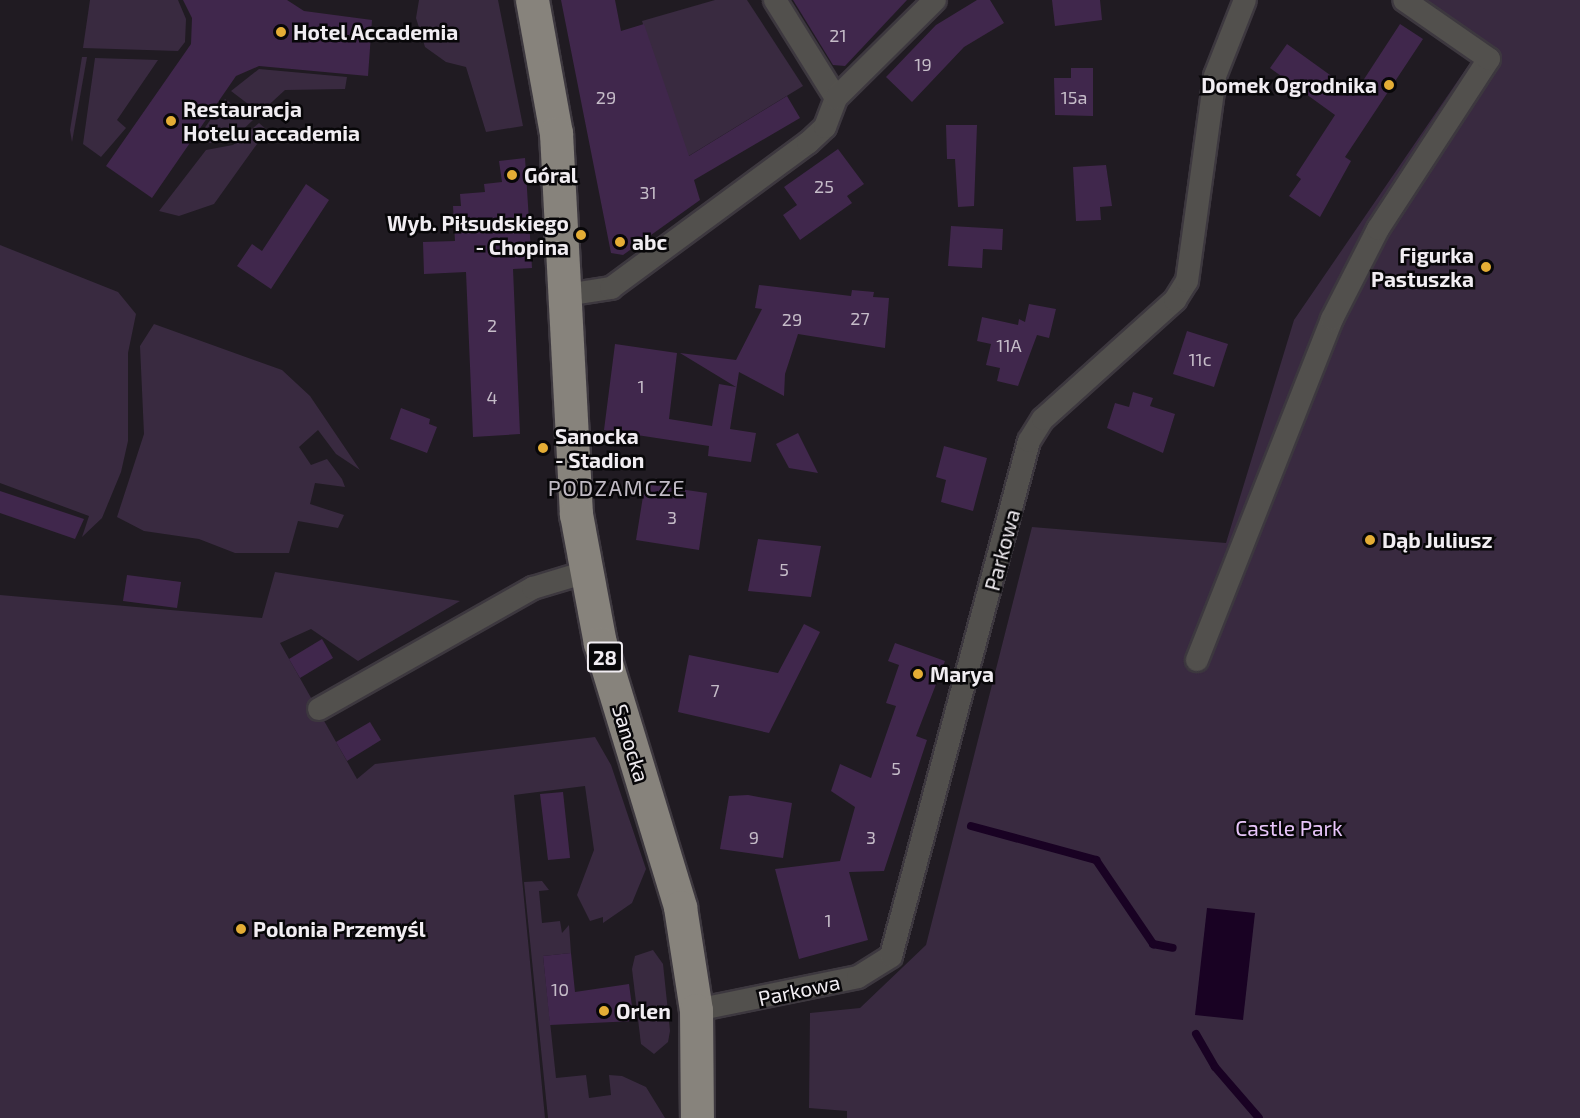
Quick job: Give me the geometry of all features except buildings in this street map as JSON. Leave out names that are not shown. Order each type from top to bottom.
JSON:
[{"type":"main road","name":"28","points":[[532,0],[556,134],[566,295]]},
{"type":"main road","name":"Sanocka","points":[[566,295],[576,514],[585,572],[600,643],[666,853],[696,1010],[697,1118]]},
{"type":"street","points":[[775,0],[836,98]]},
{"type":"street","points":[[566,295],[611,288],[808,143],[825,127],[836,98],[935,0]]},
{"type":"street","name":"Parkowa","points":[[696,1010],[858,977],[891,956],[1029,441],[1043,419],[1175,300],[1187,281],[1215,76],[1245,0]]},
{"type":"street","points":[[1197,660],[1332,319],[1378,228],[1490,60],[1404,0]]},
{"type":"street","points":[[320,709],[532,588],[585,572]]},
{"type":"green space","points":[[90,0],[178,0],[186,19],[185,42],[178,51],[83,48]]},
{"type":"green space","points":[[419,0],[498,0],[523,126],[486,132],[466,67],[446,62],[425,47],[416,18]]},
{"type":"green space","points":[[715,0],[747,0],[803,86],[687,157],[642,21]]},
{"type":"green space","name":"Castle Park","points":[[1402,0],[1580,0],[1580,1118],[847,1118],[847,1111],[809,1108],[810,1013],[860,1008],[926,945],[1032,527],[1226,543],[1294,320],[1472,60]]},
{"type":"green space","points":[[82,57],[87,57],[72,142],[70,130]]},
{"type":"green space","points":[[95,58],[158,60],[117,120],[126,128],[101,157],[83,144]]},
{"type":"green space","points":[[259,69],[347,77],[345,89],[285,90],[260,113],[231,91]]},
{"type":"green space","points":[[225,99],[253,120],[234,138],[210,143],[199,136]]},
{"type":"green space","points":[[259,123],[267,130],[214,204],[179,216],[159,211],[206,150],[233,145]]},
{"type":"green space","points":[[0,245],[118,292],[136,314],[128,353],[128,441],[121,472],[102,518],[82,537],[89,516],[0,483]]},
{"type":"green space","points":[[154,324],[282,370],[310,396],[360,470],[336,454],[318,430],[299,447],[311,465],[327,459],[342,479],[345,487],[315,483],[310,504],[344,515],[338,528],[298,521],[289,553],[235,553],[199,539],[144,531],[117,517],[144,434],[140,346]]},
{"type":"green space","name":"Polonia Przemyśl","points":[[275,572],[460,601],[358,661],[311,629],[280,643],[357,779],[375,764],[595,737],[611,765],[646,869],[632,903],[603,923],[603,917],[590,921],[577,895],[594,850],[585,786],[514,795],[545,1118],[0,1118],[0,595],[262,618]]},
{"type":"green space","points":[[542,881],[549,890],[539,891],[542,923],[560,921],[562,933],[569,925],[571,953],[543,956],[556,1078],[586,1075],[589,1098],[611,1095],[609,1075],[622,1076],[646,1087],[665,1118],[548,1118],[524,882]]},
{"type":"green space","points":[[653,950],[663,964],[670,1031],[668,1042],[654,1054],[641,1044],[632,969],[635,956]]},
{"type":"shaded area","points":[[1207,908],[1255,913],[1243,1020],[1195,1015]]},
{"type":"waterway","points":[[971,826],[1096,860],[1153,944],[1173,948]]},
{"type":"waterway","points":[[1196,1034],[1215,1067],[1259,1118]]},
{"type":"place","name":"Hotel Accademia","points":[[281,32]]},
{"type":"place","name":"Domek Ogrodnika","points":[[1389,85]]},
{"type":"place","name":"Restauracja Hotelu accademia","points":[[171,121]]},
{"type":"place","name":"Góral","points":[[512,175]]},
{"type":"place","name":"Wyb. Piłsudskiego - Chopina","points":[[581,235]]},
{"type":"place","name":"abc","points":[[620,242]]},
{"type":"place","name":"Figurka Pastuszka","points":[[1486,267]]},
{"type":"place","name":"Sanocka - Stadion","points":[[543,448]]},
{"type":"place","name":"Dąb Juliusz","points":[[1370,540]]},
{"type":"place","name":"Marya","points":[[918,674]]},
{"type":"place","name":"Polonia Przemyśl","points":[[241,929]]},
{"type":"place","name":"Orlen","points":[[604,1011]]},
{"type":"district","name":"PODZAMCZE","points":[[617,488]]}]
